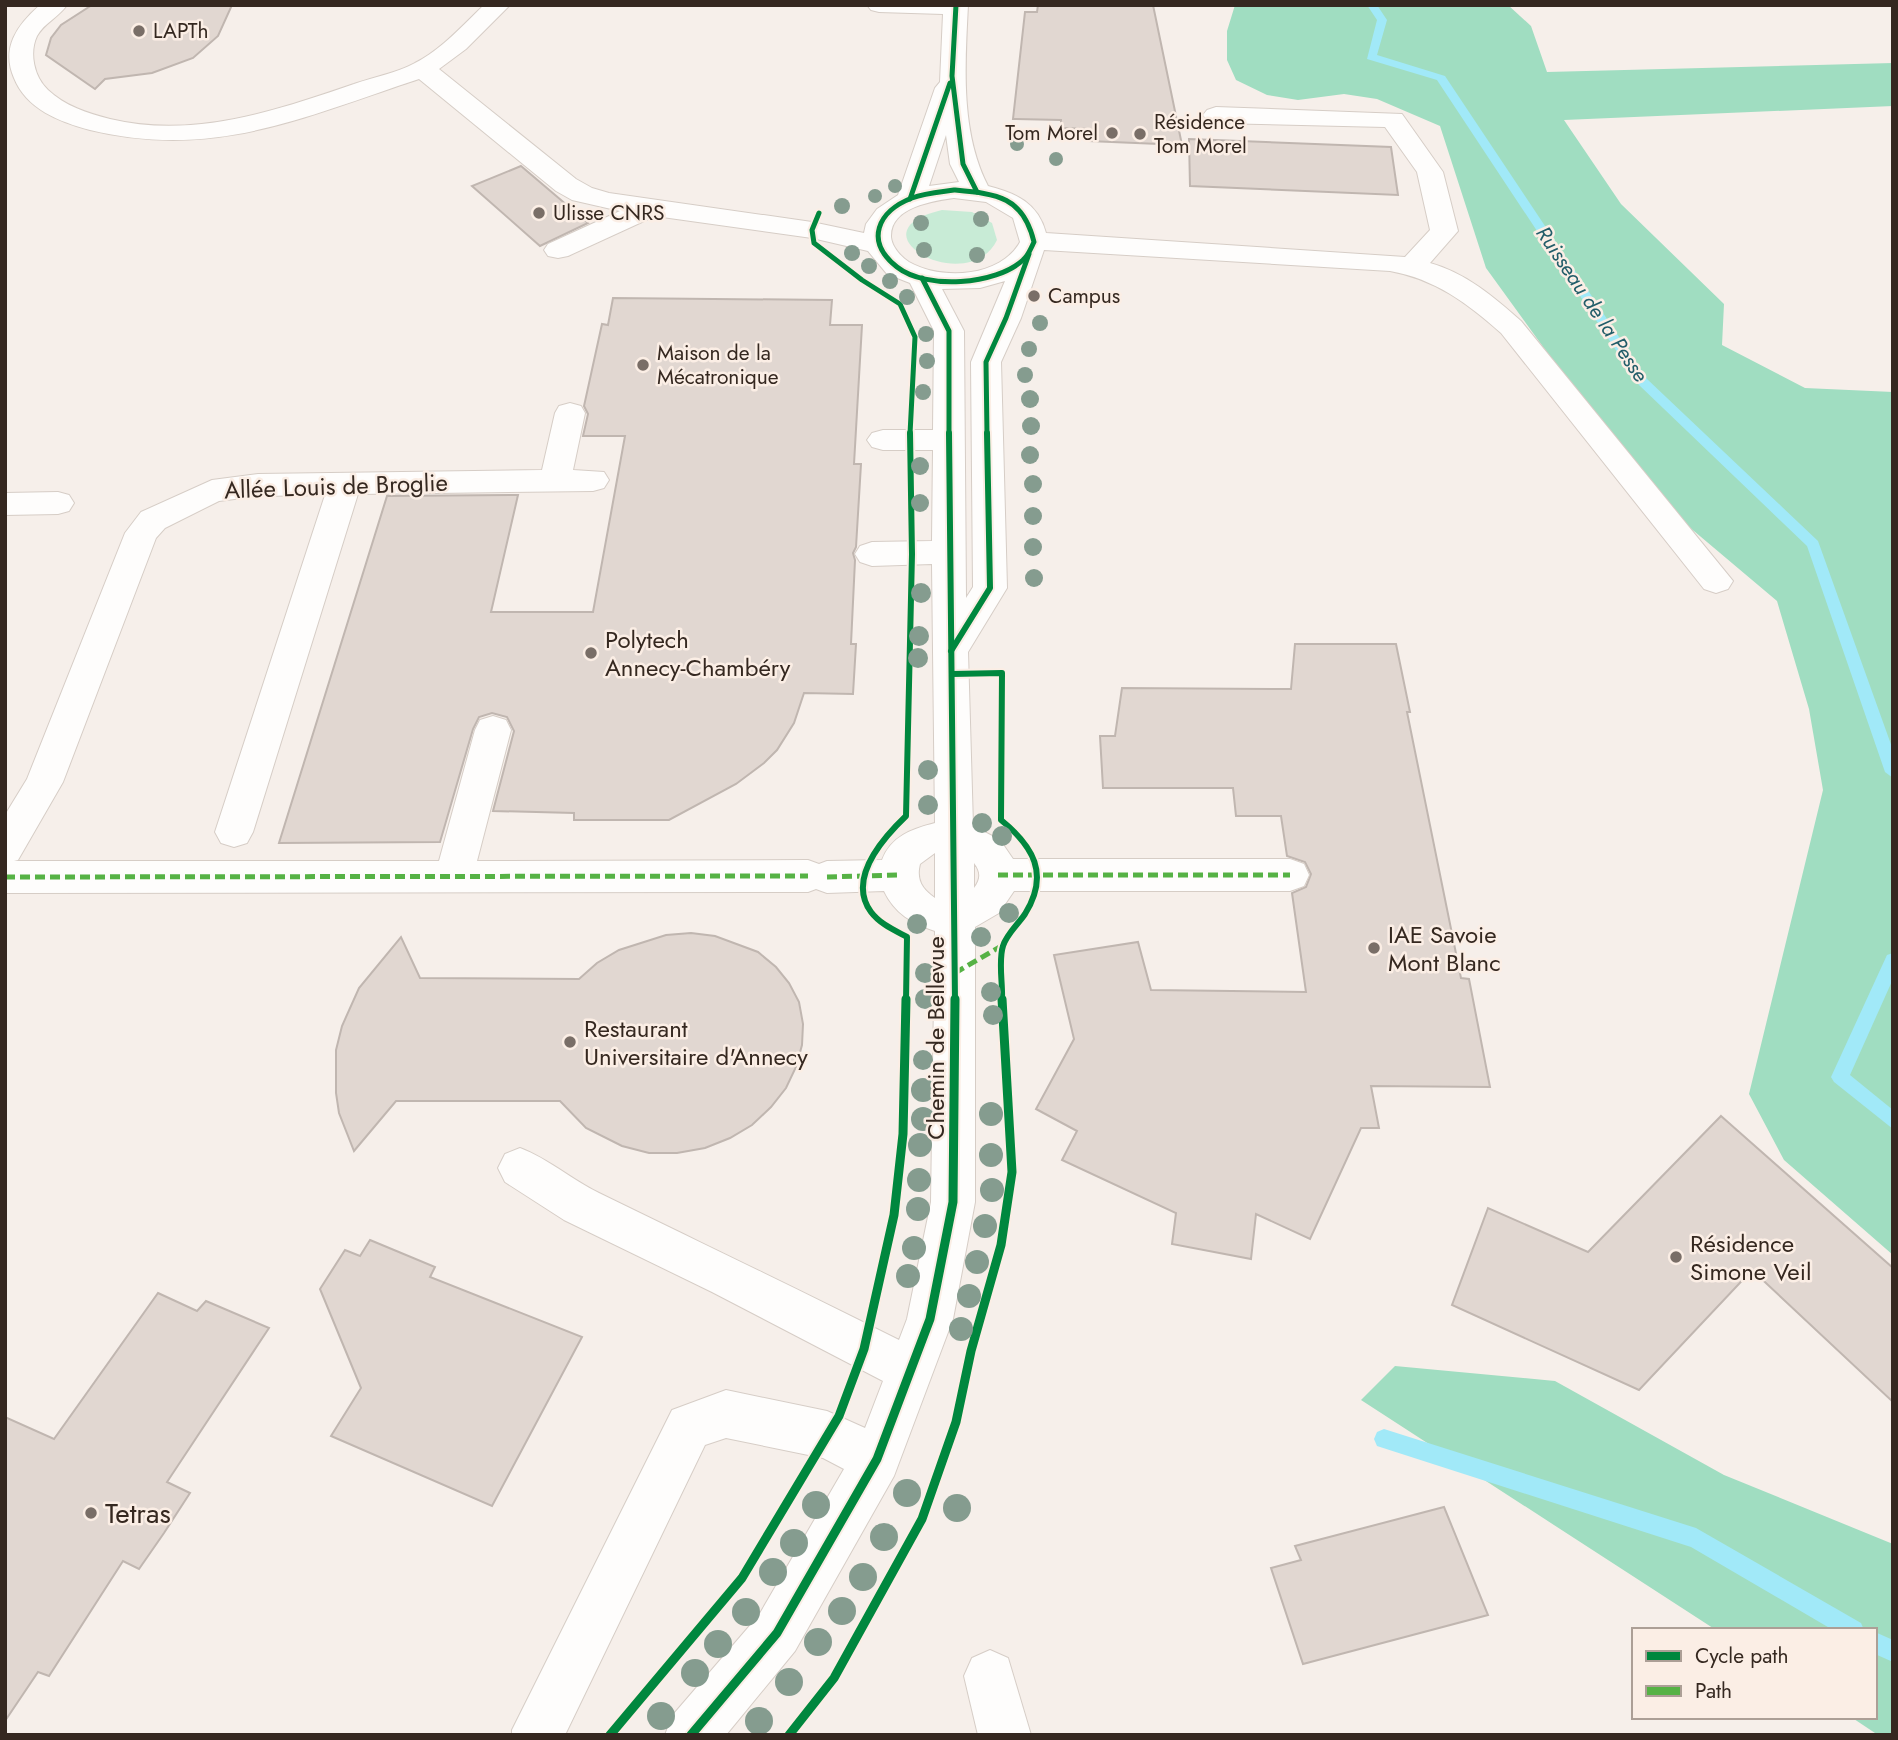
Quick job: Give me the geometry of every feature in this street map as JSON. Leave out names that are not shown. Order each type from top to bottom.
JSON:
[{"type":"street","points":[[55,5],[28,30],[20,46],[20,59],[28,83],[46,101],[69,116],[103,127],[156,134],[197,134],[242,129],[423,69],[457,44],[498,5]]},
{"type":"street","points":[[879,5],[956,6],[952,76],[963,164],[977,191]]},
{"type":"street","points":[[423,69],[566,185],[582,194],[661,210],[812,230],[878,245]]},
{"type":"street","points":[[952,76],[924,164],[898,206],[878,228],[878,245],[893,264],[922,278],[942,282],[982,280],[1010,270],[1032,247],[1413,266],[1444,276],[1478,297],[1511,327],[1716,581]]},
{"type":"street","points":[[1216,115],[1393,119],[1430,172],[1444,230],[1413,266]]},
{"type":"street","points":[[558,250],[661,210],[898,206],[931,192],[977,191],[1014,205],[1026,215],[1034,228],[1032,247],[986,362],[990,588],[951,651]]},
{"type":"street","name":"Chemin de Bellevue","points":[[691,1735],[776,1633],[877,1459],[930,1319],[953,1202],[954,916],[948,552],[949,331],[922,278]]},
{"type":"street","points":[[949,331],[982,280]]},
{"type":"street","points":[[555,481],[570,413]]},
{"type":"street","points":[[883,440],[948,440]]},
{"type":"street","name":"Allée Louis de Broglie","points":[[5,849],[28,788],[141,533],[153,520],[212,491],[258,485],[593,480]]},
{"type":"street","points":[[234,832],[345,482]]},
{"type":"street","points":[[7,507],[58,503]]},
{"type":"street","points":[[872,554],[948,552]]},
{"type":"street","points":[[454,876],[493,730]]},
{"type":"street","points":[[953,834],[970,838],[985,847],[995,860],[998,875],[995,889],[985,902],[972,911],[954,916],[920,910],[908,901],[900,889],[897,875],[901,858],[914,845],[932,836],[953,834]]},
{"type":"street","points":[[5,877],[897,875]]},
{"type":"street","points":[[998,875],[1290,875]]},
{"type":"street","points":[[520,1168],[580,1206],[728,1277],[911,1371]]},
{"type":"street","points":[[539,1735],[538,1730],[689,1427],[726,1414],[827,1435],[877,1459]]},
{"type":"street","points":[[990,1676],[1005,1735]]},
{"type":"green space","points":[[1235,5],[1508,5],[1531,26],[1547,72],[1893,63],[1893,106],[1564,120],[1621,204],[1724,304],[1722,345],[1805,388],[1893,392],[1893,1255],[1784,1160],[1749,1094],[1823,790],[1809,709],[1777,601],[1688,526],[1580,398],[1486,268],[1440,126],[1377,99],[1344,94],[1298,100],[1267,95],[1236,80],[1227,60],[1227,31]]},
{"type":"green space","points":[[942,210],[972,212],[992,223],[997,240],[982,257],[963,263],[942,262],[923,255],[910,245],[906,232],[916,220]]},
{"type":"green space","points":[[1395,1366],[1555,1381],[1724,1475],[1893,1544],[1893,1735],[1878,1735],[1854,1719],[1877,1719],[1877,1628],[1713,1628],[1361,1400]]},
{"type":"building","points":[[92,5],[232,5],[218,36],[193,58],[152,73],[105,79],[95,89],[46,55],[51,38],[61,25]]},
{"type":"building","points":[[1038,5],[1153,5],[1182,145],[1089,141],[1089,129],[1061,128],[1061,120],[1013,119],[1025,12],[1037,12]]},
{"type":"building","points":[[1189,139],[1391,147],[1398,195],[1190,186]]},
{"type":"building","name":"Ulisse CNRS","points":[[521,166],[588,223],[540,246],[472,186]]},
{"type":"building","name":"Polytech Annecy-Chambéry","points":[[613,298],[832,300],[830,325],[862,325],[854,464],[861,464],[856,547],[853,553],[855,560],[851,644],[856,644],[853,694],[804,693],[794,723],[777,750],[764,763],[736,784],[669,820],[574,820],[574,813],[493,811],[514,731],[507,717],[492,713],[479,717],[473,729],[440,842],[279,843],[387,496],[518,495],[491,612],[593,612],[625,436],[583,436],[588,414],[584,406],[602,324],[608,325]]},
{"type":"building","name":"IAE Savoie Mont Blanc","points":[[1295,644],[1396,644],[1410,712],[1407,712],[1461,978],[1469,979],[1490,1087],[1371,1086],[1379,1128],[1361,1128],[1310,1239],[1256,1214],[1251,1259],[1172,1244],[1176,1213],[1062,1160],[1077,1131],[1036,1109],[1074,1039],[1054,955],[1138,942],[1151,990],[1306,992],[1292,893],[1306,887],[1311,874],[1305,862],[1287,856],[1281,816],[1236,816],[1233,788],[1103,788],[1100,736],[1115,736],[1122,688],[1291,689]]},
{"type":"building","name":"Restaurant Universitaire d'Annecy","points":[[691,933],[715,936],[758,952],[776,967],[799,1002],[803,1024],[802,1045],[796,1067],[786,1088],[752,1125],[705,1148],[677,1153],[649,1153],[622,1146],[586,1128],[560,1101],[396,1101],[354,1151],[339,1113],[336,1050],[342,1026],[359,988],[401,937],[420,978],[579,979],[597,963],[619,950],[666,935]]},
{"type":"building","name":"Résidence Simone Veil","points":[[1721,1116],[1893,1268],[1893,1402],[1752,1270],[1639,1390],[1452,1305],[1488,1208],[1588,1252]]},
{"type":"building","points":[[370,1240],[435,1267],[430,1277],[582,1337],[492,1506],[331,1436],[361,1388],[320,1289],[345,1250],[360,1256]]},
{"type":"building","name":"Tetras","points":[[158,1293],[197,1311],[206,1301],[269,1328],[167,1482],[190,1493],[164,1533],[139,1569],[123,1561],[49,1676],[38,1672],[5,1721],[5,1417],[54,1439]]},
{"type":"building","points":[[1444,1507],[1488,1615],[1303,1664],[1271,1568],[1301,1560],[1295,1546]]},
{"type":"waterway","name":"Ruisseau de la Pesse","points":[[1372,5],[1382,20],[1371,57],[1441,78],[1643,382],[1813,544],[1893,772]]},
{"type":"waterway","name":"Ruisseau de la Pesse","points":[[1893,960],[1840,1077],[1893,1121]]},
{"type":"waterway","points":[[1384,1439],[1696,1538],[1851,1628]]},
{"type":"waterway","points":[[1877,1643],[1893,1652]]},
{"type":"marked path","points":[[827,877],[897,875]]},
{"type":"marked path","points":[[998,875],[1290,875]]},
{"type":"marked path","points":[[5,877],[808,876]]},
{"type":"marked path","points":[[955,973],[1003,945]]},
{"type":"cycle path","points":[[956,5],[952,76],[963,164],[977,192]]},
{"type":"cycle path","points":[[910,199],[950,83]]},
{"type":"cycle path","points":[[954,190],[996,196],[1023,212],[1029,221],[1034,242],[1025,259],[1006,272],[980,279],[951,282],[922,278],[897,268],[881,250],[878,240],[879,227],[886,215],[912,198],[954,190]]},
{"type":"cycle path","points":[[610,1735],[742,1578],[839,1416],[864,1349],[894,1215],[903,1134],[907,937],[885,925],[871,912],[864,894],[864,881],[872,857],[888,834],[906,816],[912,554],[910,440],[915,337],[900,304],[862,280],[814,243],[812,230],[819,213]]},
{"type":"cycle path","points":[[951,651],[990,588],[986,362],[1006,318],[1029,254]]},
{"type":"cycle path","points":[[691,1735],[777,1633],[877,1459],[930,1319],[953,1202],[955,973],[954,769],[948,552],[949,331],[922,278]]},
{"type":"cycle path","points":[[789,1735],[834,1678],[922,1519],[956,1422],[971,1351],[1001,1245],[1012,1172],[1002,1025],[1003,945],[1027,911],[1038,883],[1033,853],[1022,837],[1001,820],[1002,673],[952,674]]},
{"type":"place","name":"LAPTh","points":[[139,31]]},
{"type":"place","name":"Tom Morel","points":[[1112,133]]},
{"type":"place","name":"Résidence Tom Morel","points":[[1140,134]]},
{"type":"place","name":"Ulisse CNRS","points":[[539,213]]},
{"type":"place","name":"Campus","points":[[1034,296]]},
{"type":"place","name":"Maison de la Mécatronique","points":[[643,365]]},
{"type":"place","name":"Polytech Annecy-Chambéry","points":[[591,653]]},
{"type":"place","name":"IAE Savoie Mont Blanc","points":[[1374,948]]},
{"type":"place","name":"Restaurant Universitaire d'Annecy","points":[[570,1042]]},
{"type":"place","name":"Résidence Simone Veil","points":[[1676,1257]]},
{"type":"place","name":"Tetras","points":[[91,1513]]}]
